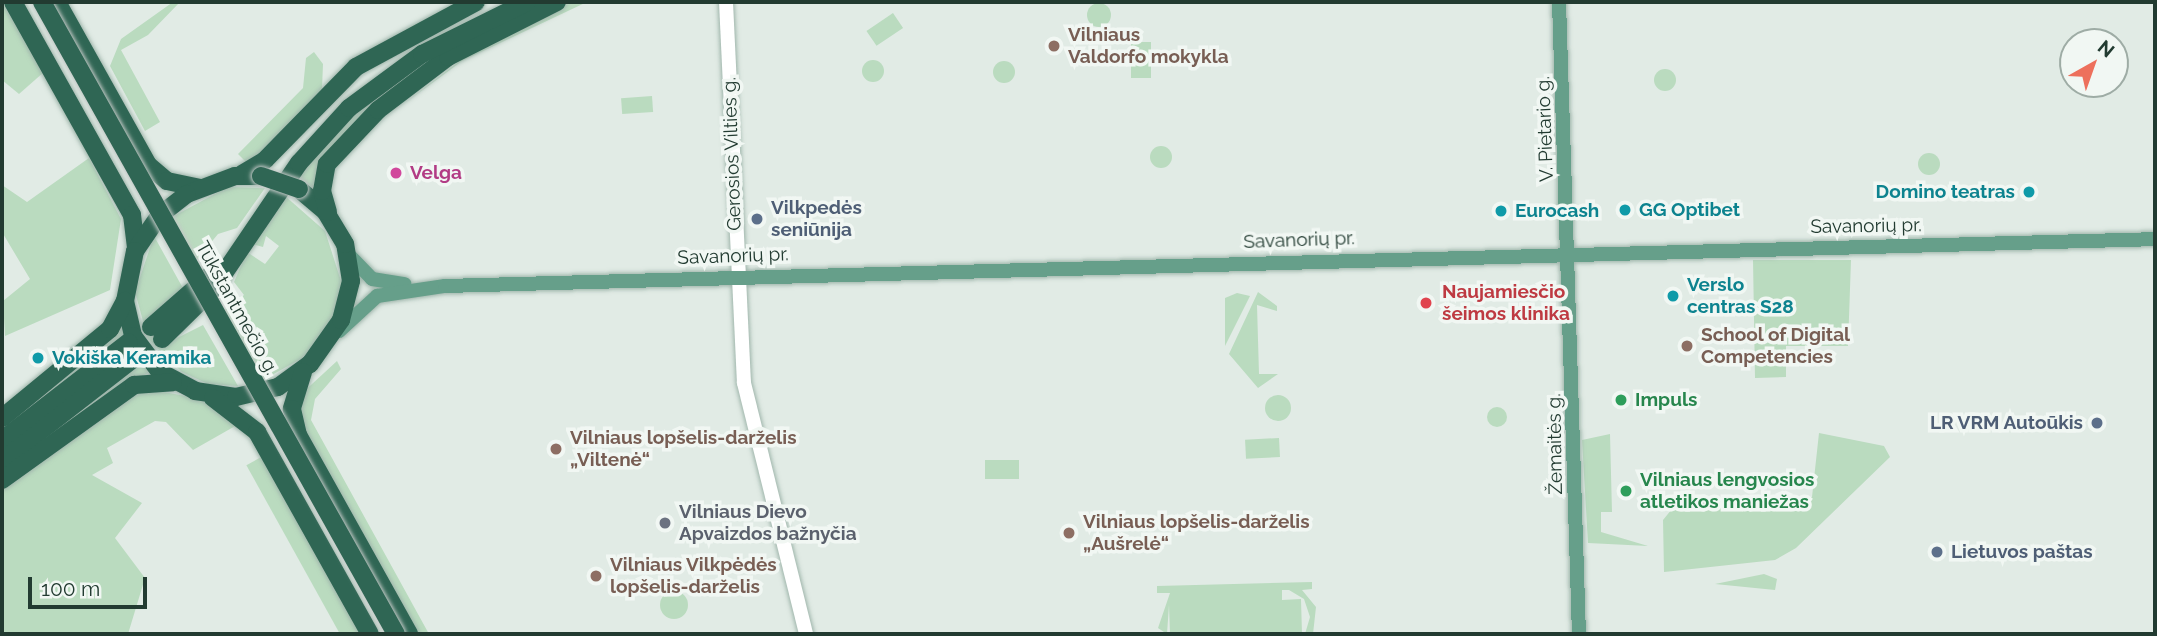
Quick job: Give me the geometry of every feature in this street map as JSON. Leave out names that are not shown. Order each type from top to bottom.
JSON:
[{"type":"highway","points":[[2,418],[110,329],[125,301],[135,251],[132,215],[13,2]]},
{"type":"highway","name":"Tūkstantmečio g.","points":[[30,2],[383,634]]},
{"type":"highway","name":"Tūkstantmečio g.","points":[[42,2],[396,634]]},
{"type":"highway","points":[[57,2],[148,165],[167,181],[200,188]]},
{"type":"highway","points":[[135,251],[167,208],[200,188],[259,165],[364,61],[476,2]]},
{"type":"highway","points":[[157,333],[210,274],[296,161],[371,78],[503,2]]},
{"type":"highway","points":[[296,161],[335,121],[392,73],[527,7],[545,2]]},
{"type":"highway","points":[[206,394],[264,393],[303,372],[327,346],[348,305],[349,255],[331,218],[323,177],[344,143],[422,74],[527,7],[557,2]]},
{"type":"highway","points":[[236,176],[261,176],[299,189],[331,218]]},
{"type":"highway","points":[[125,301],[139,348],[174,383]]},
{"type":"highway","points":[[2,440],[134,349]]},
{"type":"highway","points":[[2,461],[114,362]]},
{"type":"highway","points":[[303,372],[292,409],[298,435],[410,634]]},
{"type":"highway","points":[[2,480],[134,386],[174,383],[206,394],[257,432],[370,634]]},
{"type":"main road","name":"Gerosios Vilties g.","points":[[726,2],[744,383],[806,634]]},
{"type":"main road","name":"V. Pietario g.","points":[[1559,2],[1570,254]]},
{"type":"main road","name":"Savanorių pr.","points":[[349,255],[380,282],[445,286],[2155,239]]},
{"type":"main road","name":"Žemaitės g.","points":[[1570,254],[1579,634]]},
{"type":"main road","name":"Savanorių pr.","points":[[327,346],[369,300],[445,286]]},
{"type":"green space","points":[[2,2],[44,72],[19,94],[2,80]]},
{"type":"green space","points":[[173,2],[180,2],[148,35],[121,50],[160,122],[145,131],[110,66],[121,39]]},
{"type":"green space","points":[[587,2],[462,61],[405,103],[482,44],[561,5]]},
{"type":"green space","points":[[1099,3],[1108,6],[1111,15],[1108,24],[1099,27],[1090,24],[1087,15],[1090,6]]},
{"type":"green space","points":[[893,13],[903,28],[877,46],[866,31]]},
{"type":"green space","points":[[475,35],[318,174],[313,190],[295,179],[340,124],[405,71]]},
{"type":"green space","points":[[1131,42],[1151,42],[1151,78],[1131,78]]},
{"type":"green space","points":[[314,52],[323,64],[322,89],[270,146],[246,162],[238,154],[303,88],[306,58]]},
{"type":"green space","points":[[873,60],[881,63],[884,71],[881,79],[873,82],[865,79],[862,71],[865,63]]},
{"type":"green space","points":[[1004,61],[1012,64],[1015,72],[1012,80],[1004,83],[996,80],[993,72],[996,64]]},
{"type":"green space","points":[[1665,69],[1673,72],[1676,80],[1673,88],[1665,91],[1657,88],[1654,80],[1657,72]]},
{"type":"green space","points":[[652,96],[653,112],[622,114],[621,98]]},
{"type":"green space","points":[[1161,146],[1169,149],[1172,157],[1169,165],[1161,168],[1153,165],[1150,157],[1153,149]]},
{"type":"green space","points":[[1929,153],[1937,156],[1940,164],[1937,172],[1929,175],[1921,172],[1918,164],[1921,156]]},
{"type":"green space","points":[[89,158],[121,219],[110,290],[5,336],[3,301],[30,279],[2,232],[2,185],[27,202]]},
{"type":"green space","points":[[228,187],[265,188],[237,228],[218,234],[195,262],[170,218]]},
{"type":"green space","points":[[284,195],[325,231],[342,284],[335,316],[308,355],[261,381],[222,312],[244,295],[234,282],[247,252],[265,264],[279,246],[266,236],[263,247],[252,244]]},
{"type":"green space","points":[[154,236],[184,290],[167,343],[203,325],[238,386],[208,384],[182,372],[148,339],[135,292]]},
{"type":"green space","points":[[1753,260],[1851,260],[1848,346],[1786,346],[1786,377],[1755,378]]},
{"type":"green space","points":[[1258,292],[1277,306],[1277,311],[1257,305],[1259,374],[1278,374],[1258,388],[1229,354]]},
{"type":"green space","points":[[1237,293],[1250,296],[1225,346],[1225,298]]},
{"type":"green space","points":[[122,324],[127,337],[2,433],[17,412]]},
{"type":"green space","points":[[142,360],[151,371],[55,430]]},
{"type":"green space","points":[[337,361],[341,369],[315,399],[311,420],[429,634],[415,634],[302,434],[299,396]]},
{"type":"green space","points":[[142,388],[202,399],[237,425],[193,450],[166,422],[155,421],[107,448],[113,463],[92,475],[142,503],[115,538],[145,578],[128,634],[2,634],[2,486]]},
{"type":"green space","points":[[1278,395],[1287,399],[1291,408],[1287,417],[1278,421],[1269,417],[1265,408],[1269,399]]},
{"type":"green space","points":[[1497,407],[1504,410],[1507,417],[1504,424],[1497,427],[1490,424],[1487,417],[1490,410]]},
{"type":"green space","points":[[1819,433],[1884,446],[1890,457],[1796,548],[1775,560],[1664,572],[1663,520],[1676,504],[1812,497]]},
{"type":"green space","points":[[1610,434],[1612,512],[1601,512],[1601,532],[1648,546],[1588,543],[1582,440]]},
{"type":"green space","points":[[1279,438],[1280,457],[1246,459],[1245,440]]},
{"type":"green space","points":[[263,456],[362,634],[340,634],[246,465]]},
{"type":"green space","points":[[985,460],[1019,460],[1019,479],[985,479]]},
{"type":"green space","points":[[1764,574],[1777,579],[1775,590],[1715,584]]},
{"type":"green space","points":[[1312,582],[1312,589],[1302,590],[1316,607],[1313,634],[1305,634],[1310,617],[1304,599],[1289,590],[1282,590],[1282,600],[1301,599],[1302,634],[1170,634],[1169,605],[1167,634],[1158,628],[1170,593],[1157,593],[1157,586]]},
{"type":"green space","points":[[674,591],[684,595],[688,605],[684,615],[674,619],[664,615],[660,605],[664,595]]},
{"type":"place","name":"Vilniaus Valdorfo mokykla","points":[[1054,46]]},
{"type":"place","name":"Velga","points":[[396,173]]},
{"type":"place","name":"Domino teatras","points":[[2029,192]]},
{"type":"place","name":"GG Optibet","points":[[1625,210]]},
{"type":"place","name":"Eurocash","points":[[1501,211]]},
{"type":"place","name":"Vilkpedės seniūnija","points":[[757,219]]},
{"type":"place","name":"Verslo centras S28","points":[[1673,296]]},
{"type":"place","name":"Naujamiesčio šeimos klinika","points":[[1426,303]]},
{"type":"place","name":"School of Digital Competencies","points":[[1687,346]]},
{"type":"place","name":"Vokiška Keramika","points":[[38,358]]},
{"type":"place","name":"Impuls","points":[[1621,400]]},
{"type":"place","name":"LR VRM Autoūkis","points":[[2097,423]]},
{"type":"place","name":"Vilniaus lopšelis-darželis „Viltenė“","points":[[556,449]]},
{"type":"place","name":"Vilniaus lengvosios atletikos maniežas","points":[[1626,491]]},
{"type":"place","name":"Vilniaus Dievo Apvaizdos bažnyčia","points":[[665,523]]},
{"type":"place","name":"Vilniaus lopšelis-darželis „Aušrelė“","points":[[1069,533]]},
{"type":"place","name":"Lietuvos paštas","points":[[1937,552]]},
{"type":"place","name":"Vilniaus Vilkpėdės lopšelis-darželis","points":[[596,576]]}]
